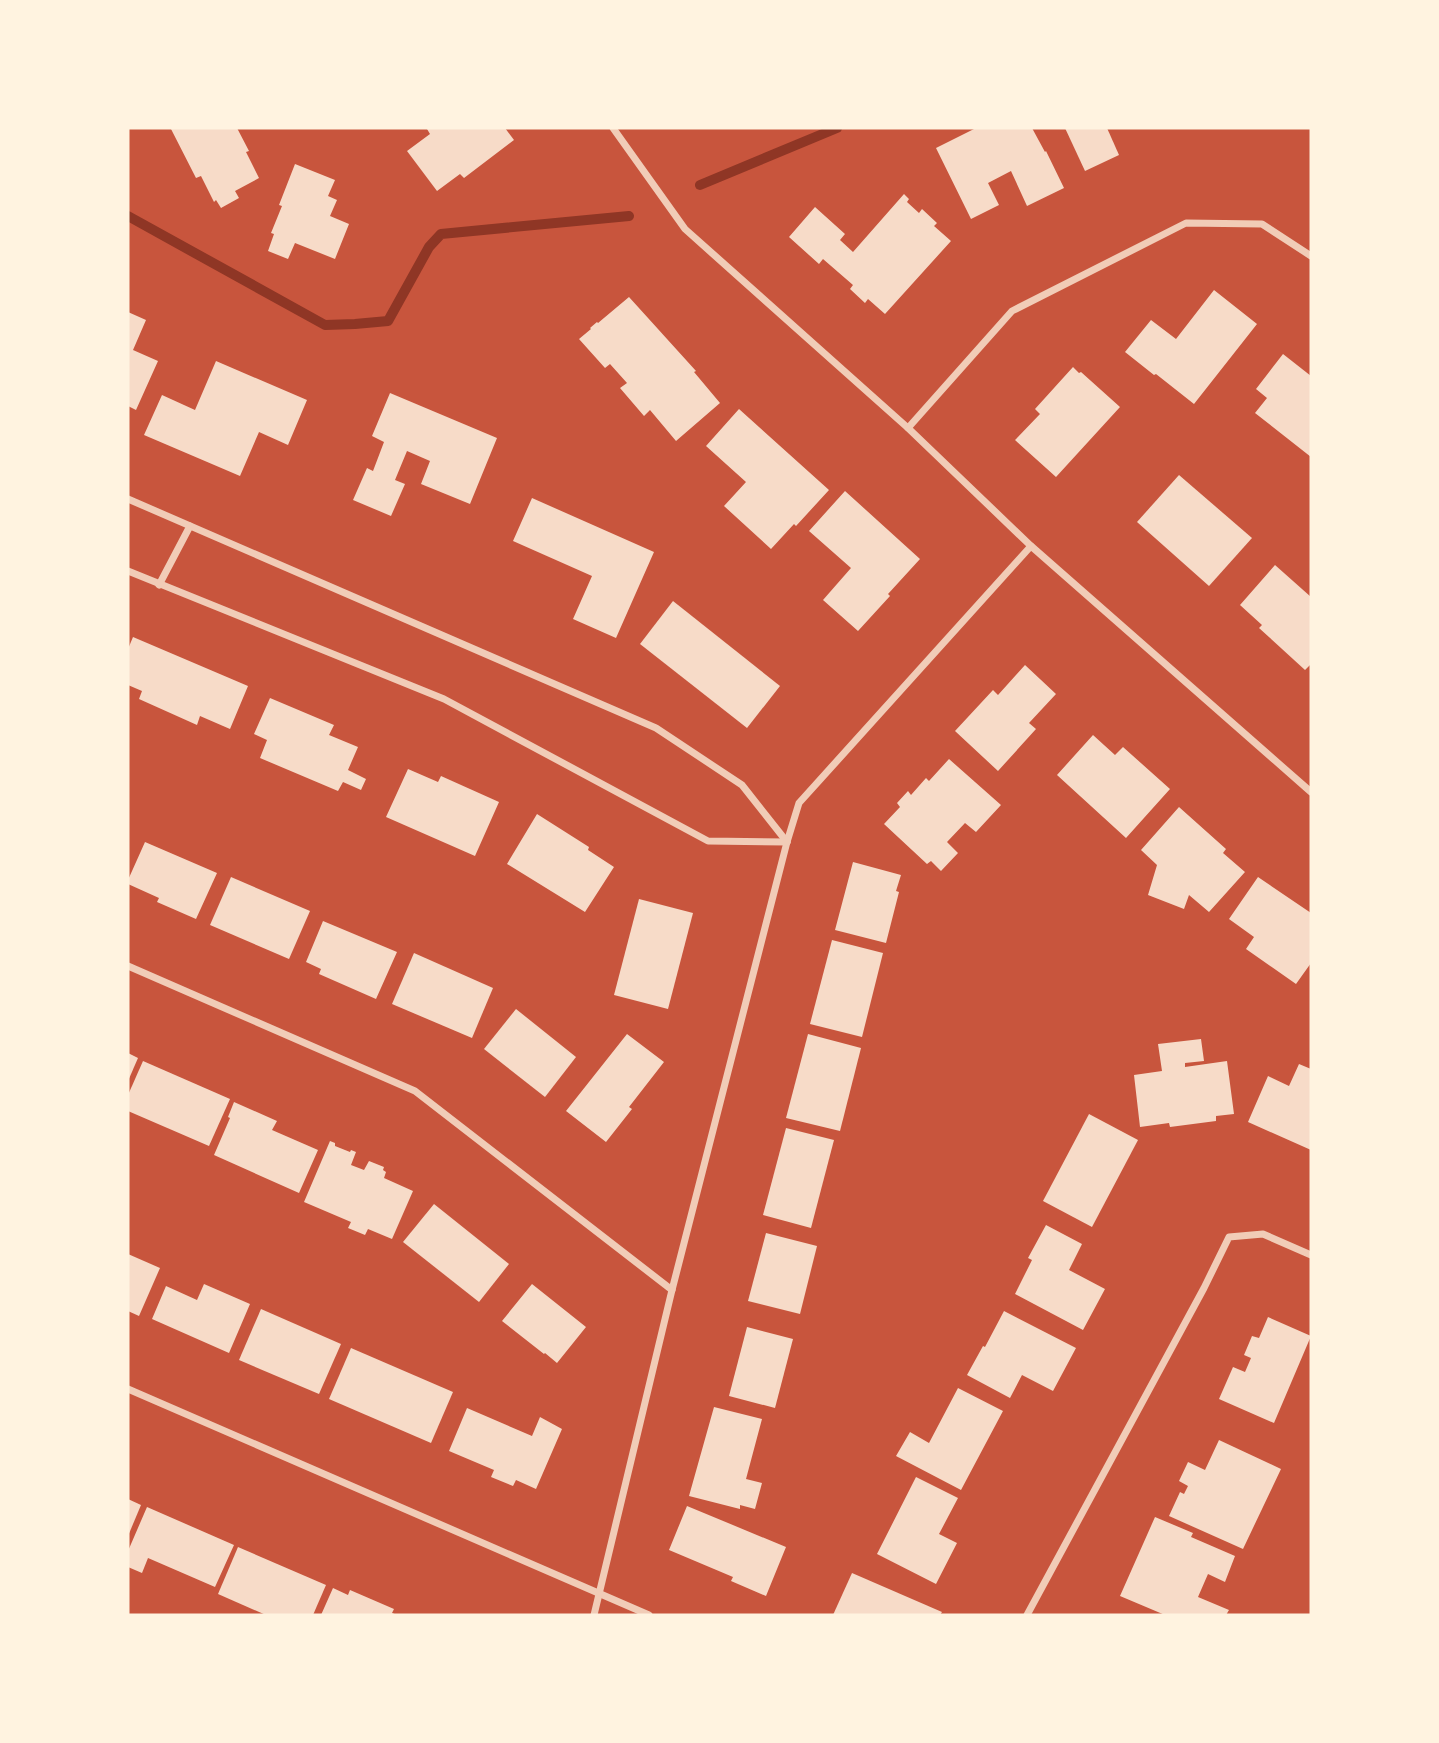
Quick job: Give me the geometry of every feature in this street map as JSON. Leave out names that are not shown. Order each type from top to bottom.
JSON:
[{"type":"street","points":[[613,128],[685,229],[908,428],[1031,546],[1311,792]]},
{"type":"street","points":[[908,428],[1012,311],[1186,223],[1262,224],[1311,256]]},
{"type":"street","points":[[128,499],[656,728],[742,785],[787,842]]},
{"type":"street","points":[[159,585],[190,526]]},
{"type":"street","points":[[594,1615],[672,1290],[799,803],[1031,546]]},
{"type":"street","points":[[128,572],[444,699],[708,841],[787,842]]},
{"type":"street","points":[[128,966],[415,1091],[672,1290]]},
{"type":"street","points":[[1027,1615],[1229,1237],[1263,1234],[1311,1255]]},
{"type":"street","points":[[128,1389],[649,1615]]},
{"type":"building","points":[[237,128],[259,178],[235,191],[239,198],[221,208],[216,200],[214,202],[201,176],[196,178],[171,129]]},
{"type":"building","points":[[428,128],[505,128],[514,140],[464,178],[460,174],[437,191],[407,151],[430,134]]},
{"type":"building","points":[[976,128],[1032,128],[1064,188],[1027,206],[1011,171],[988,183],[999,205],[971,219],[936,148]]},
{"type":"building","points":[[1065,128],[1107,128],[1119,155],[1085,171]]},
{"type":"building","points":[[295,164],[335,180],[328,196],[337,200],[330,216],[349,224],[335,259],[295,243],[288,259],[268,251],[274,234],[271,233],[282,206],[279,205]]},
{"type":"building","points":[[904,194],[909,199],[907,202],[919,213],[922,209],[937,223],[934,226],[951,241],[885,314],[868,299],[865,303],[850,289],[853,285],[823,259],[819,264],[789,237],[815,207],[845,234],[840,240],[853,252]]},
{"type":"building","points":[[1214,290],[1257,324],[1194,404],[1125,352],[1151,320],[1176,339]]},
{"type":"building","points":[[629,297],[696,371],[694,372],[720,403],[676,441],[650,410],[644,416],[620,388],[627,383],[610,364],[605,368],[579,339]]},
{"type":"building","points":[[128,312],[146,320],[133,350],[158,361],[136,410],[128,406]]},
{"type":"building","points":[[1283,354],[1311,376],[1311,457],[1255,413],[1267,398],[1256,389]]},
{"type":"building","points":[[216,361],[307,400],[288,445],[259,432],[240,476],[144,435],[162,395],[195,410]]},
{"type":"building","points":[[1073,367],[1120,407],[1056,477],[1015,440],[1040,414],[1035,409]]},
{"type":"building","points":[[390,393],[497,438],[470,504],[421,484],[430,461],[407,451],[395,480],[405,484],[391,516],[353,500],[367,468],[373,471],[384,442],[372,436]]},
{"type":"building","points":[[739,409],[829,490],[771,549],[724,506],[746,482],[706,446]]},
{"type":"building","points":[[1179,475],[1252,538],[1209,586],[1137,522]]},
{"type":"building","points":[[845,491],[920,559],[858,631],[823,600],[851,568],[809,531]]},
{"type":"building","points":[[532,498],[654,552],[616,638],[573,619],[592,576],[513,541]]},
{"type":"building","points":[[1275,565],[1311,597],[1311,664],[1305,670],[1259,628],[1262,625],[1240,605]]},
{"type":"building","points":[[673,601],[780,686],[747,728],[640,644]]},
{"type":"building","points":[[133,637],[248,686],[230,729],[200,716],[197,725],[139,699],[142,691],[128,685],[128,649]]},
{"type":"building","points":[[1025,665],[1056,694],[1029,723],[1036,729],[998,771],[955,731],[993,690],[998,695]]},
{"type":"building","points":[[270,698],[334,725],[329,735],[358,747],[348,770],[366,779],[361,790],[343,782],[338,791],[260,758],[267,740],[254,734]]},
{"type":"building","points":[[1093,735],[1115,755],[1123,747],[1170,789],[1126,838],[1057,775]]},
{"type":"building","points":[[949,759],[1001,805],[976,832],[965,823],[947,842],[958,853],[941,871],[931,861],[927,864],[884,824],[900,807],[897,803],[908,791],[911,795],[926,778],[929,781]]},
{"type":"building","points":[[408,769],[438,782],[441,776],[499,802],[475,856],[386,817]]},
{"type":"building","points":[[1179,807],[1226,849],[1223,853],[1245,872],[1209,912],[1189,895],[1184,909],[1148,895],[1157,865],[1141,850]]},
{"type":"building","points":[[537,814],[589,847],[588,850],[614,867],[585,912],[507,864]]},
{"type":"building","points":[[145,842],[217,873],[196,919],[157,902],[159,898],[128,884]]},
{"type":"building","points":[[853,862],[901,875],[886,943],[835,930]]},
{"type":"building","points":[[231,877],[310,911],[289,959],[210,925]]},
{"type":"building","points":[[1258,877],[1311,913],[1311,963],[1296,984],[1246,949],[1254,937],[1229,919]]},
{"type":"building","points":[[639,899],[693,913],[668,1009],[614,995]]},
{"type":"building","points":[[323,921],[397,952],[376,999],[319,974],[321,969],[306,962]]},
{"type":"building","points":[[832,940],[883,953],[862,1037],[810,1024]]},
{"type":"building","points":[[414,953],[493,988],[472,1038],[392,1004]]},
{"type":"building","points":[[516,1009],[576,1057],[545,1097],[484,1049]]},
{"type":"building","points":[[627,1034],[664,1062],[606,1142],[566,1111]]},
{"type":"building","points":[[808,1034],[861,1048],[840,1131],[786,1118]]},
{"type":"building","points":[[1201,1039],[1204,1061],[1185,1063],[1185,1067],[1227,1061],[1234,1114],[1216,1116],[1216,1121],[1170,1127],[1169,1123],[1140,1127],[1134,1075],[1162,1071],[1158,1044]]},
{"type":"building","points":[[128,1053],[138,1058],[128,1081]]},
{"type":"building","points":[[143,1061],[230,1099],[209,1146],[128,1111],[128,1095]]},
{"type":"building","points":[[1299,1064],[1311,1069],[1311,1150],[1248,1122],[1268,1076],[1289,1086]]},
{"type":"building","points":[[234,1102],[277,1121],[272,1130],[318,1150],[299,1193],[214,1155]]},
{"type":"building","points":[[1089,1114],[1138,1140],[1092,1227],[1043,1201]]},
{"type":"building","points":[[786,1128],[834,1140],[811,1228],[763,1215]]},
{"type":"building","points":[[330,1141],[335,1143],[335,1146],[356,1152],[351,1165],[364,1170],[369,1161],[384,1167],[384,1178],[413,1191],[392,1239],[368,1229],[365,1235],[348,1228],[351,1222],[304,1202]]},
{"type":"building","points":[[434,1204],[509,1264],[479,1302],[403,1242]]},
{"type":"building","points":[[1046,1225],[1082,1244],[1069,1270],[1105,1289],[1083,1330],[1015,1294],[1032,1260],[1028,1258]]},
{"type":"building","points":[[766,1233],[817,1246],[800,1314],[748,1301]]},
{"type":"building","points":[[128,1254],[160,1268],[139,1316],[128,1311]]},
{"type":"building","points":[[204,1284],[250,1304],[229,1353],[152,1319],[166,1286],[197,1300]]},
{"type":"building","points":[[532,1284],[586,1327],[557,1363],[502,1321]]},
{"type":"building","points":[[261,1309],[341,1344],[319,1394],[239,1360]]},
{"type":"building","points":[[1004,1311],[1076,1348],[1053,1391],[1022,1375],[1010,1398],[967,1375]]},
{"type":"building","points":[[1268,1317],[1311,1336],[1274,1423],[1219,1399],[1233,1367],[1245,1372],[1251,1358],[1244,1355],[1252,1336],[1259,1338]]},
{"type":"building","points":[[747,1327],[793,1339],[775,1408],[729,1396]]},
{"type":"building","points":[[351,1348],[453,1392],[431,1443],[329,1399]]},
{"type":"building","points":[[958,1388],[1003,1411],[961,1490],[896,1456],[910,1432],[929,1443]]},
{"type":"building","points":[[714,1407],[762,1419],[746,1479],[762,1483],[755,1509],[740,1505],[740,1509],[689,1496]]},
{"type":"building","points":[[467,1408],[532,1436],[540,1417],[562,1429],[536,1489],[516,1480],[513,1486],[491,1477],[494,1470],[449,1451]]},
{"type":"building","points":[[1219,1440],[1281,1469],[1243,1549],[1169,1516],[1180,1492],[1184,1494],[1188,1486],[1179,1481],[1188,1462],[1205,1470]]},
{"type":"building","points":[[916,1477],[958,1498],[939,1534],[957,1543],[936,1584],[877,1554]]},
{"type":"building","points":[[128,1499],[141,1505],[128,1536]]},
{"type":"building","points":[[687,1506],[786,1547],[766,1596],[731,1581],[733,1577],[669,1550]]},
{"type":"building","points":[[147,1507],[234,1545],[215,1587],[148,1558],[142,1573],[128,1567],[128,1551]]},
{"type":"building","points":[[1155,1517],[1193,1533],[1191,1537],[1235,1556],[1225,1582],[1208,1574],[1198,1597],[1229,1610],[1226,1615],[1165,1615],[1120,1596]]},
{"type":"building","points":[[238,1547],[326,1585],[313,1615],[266,1615],[218,1594]]},
{"type":"building","points":[[852,1573],[942,1612],[940,1615],[833,1615]]},
{"type":"building","points":[[333,1588],[348,1595],[350,1590],[394,1609],[392,1613],[397,1615],[321,1615]]},
{"type":"waterway","points":[[700,185],[837,128]]},
{"type":"waterway","points":[[128,216],[325,325],[388,321],[429,247],[441,234],[629,216]]}]
